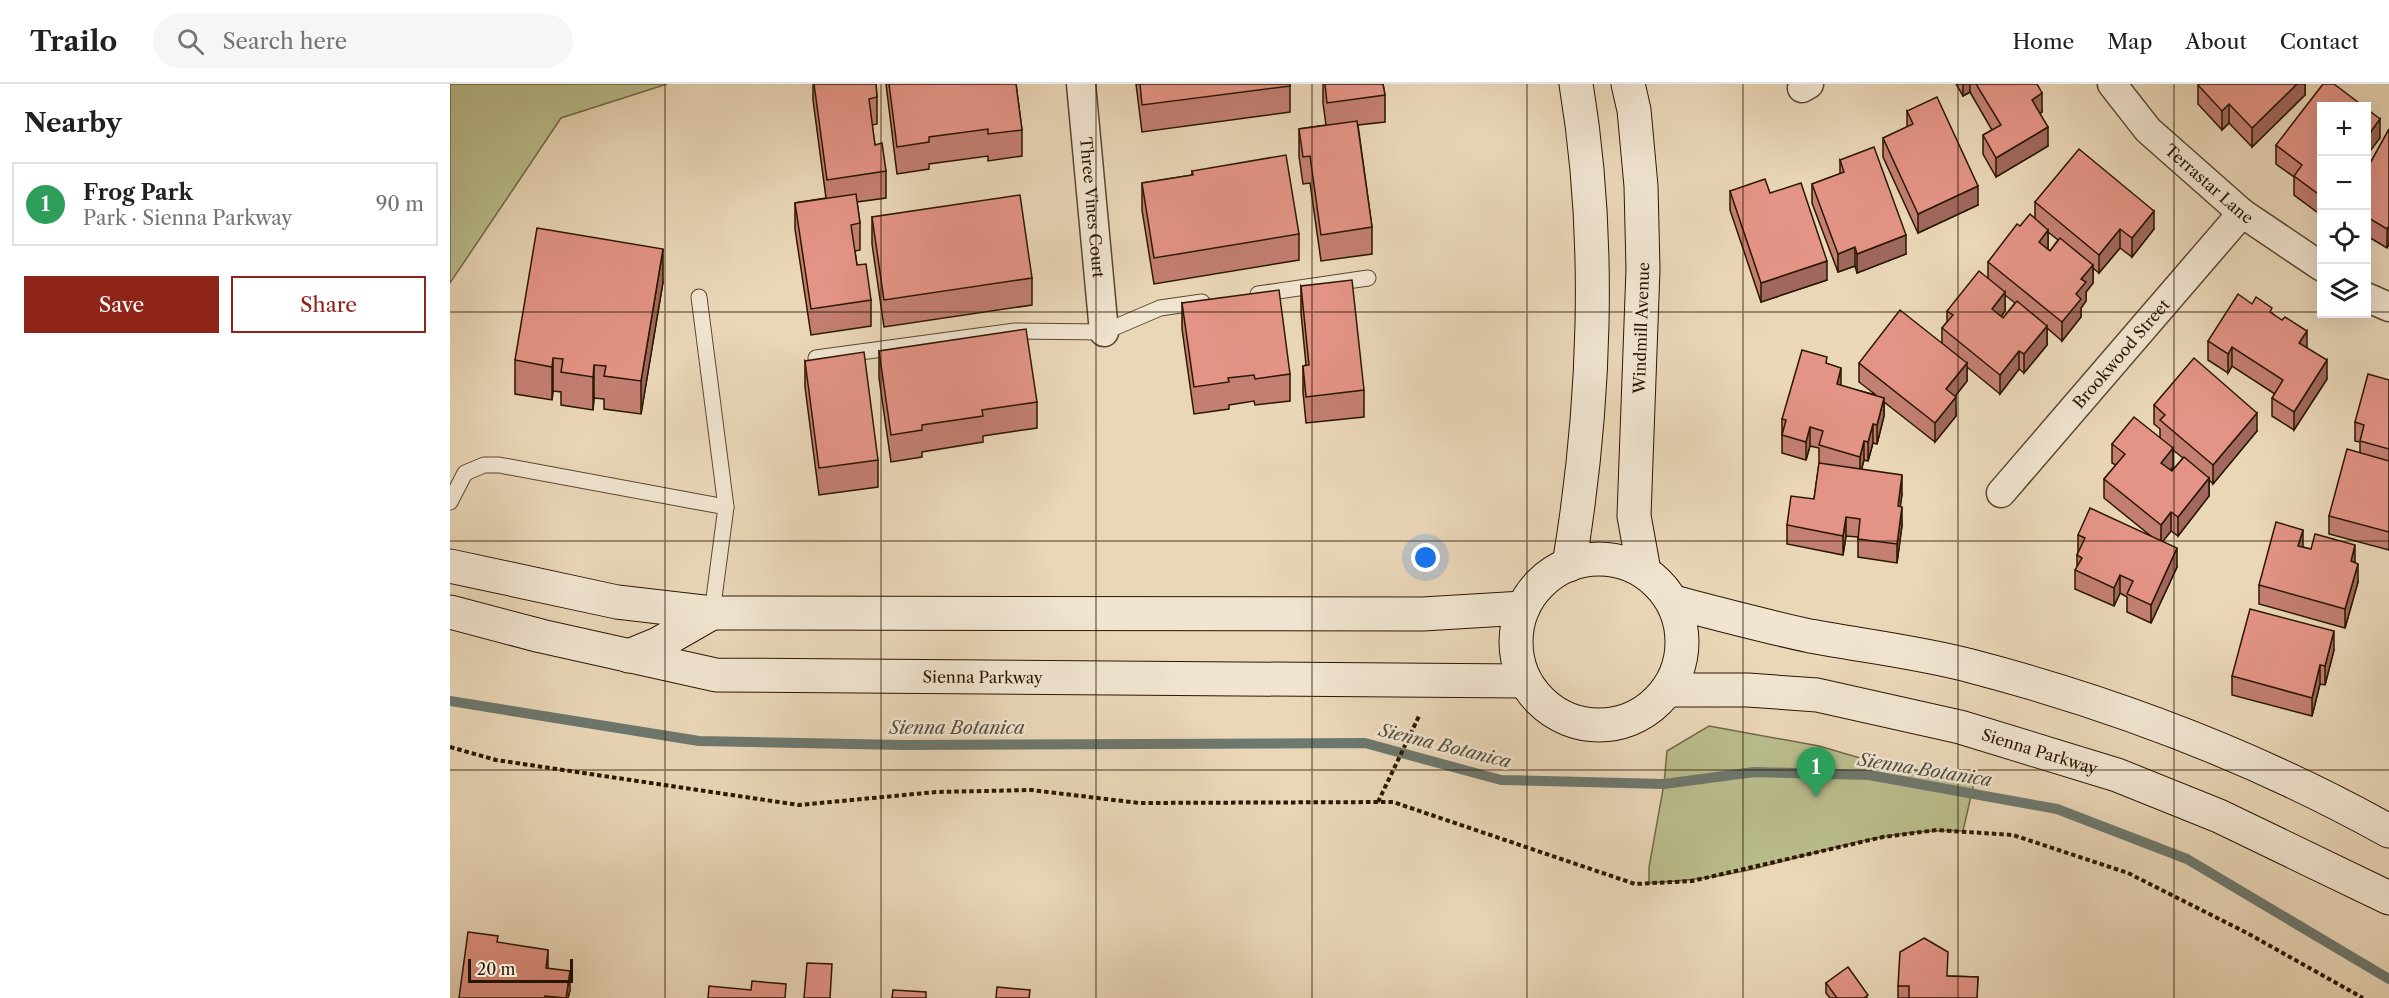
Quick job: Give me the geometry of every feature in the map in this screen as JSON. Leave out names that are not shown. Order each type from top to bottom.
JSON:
[{"type":"main road","points":[[1569,565],[1585,450],[1591,314],[1589,194],[1576,84]]},
{"type":"main road","name":"Windmill Avenue","points":[[1628,84],[1634,110],[1641,186],[1643,269],[1634,516],[1644,571]]},
{"type":"main road","points":[[1607,559],[1627,562],[1644,571],[1662,587],[1674,602],[1682,635],[1679,664],[1667,690],[1649,708],[1635,716],[1602,725],[1577,722],[1554,711],[1523,681],[1516,645],[1523,608],[1548,577],[1569,565],[1607,559]]},
{"type":"main road","points":[[450,566],[617,602],[711,613],[1149,616],[1423,614],[1523,608]]},
{"type":"main road","points":[[1674,602],[1812,636],[1889,648],[1971,666],[2111,708],[2233,754],[2342,804],[2389,831]]},
{"type":"main road","name":"Sienna Parkway","points":[[450,612],[716,675],[1523,681]]},
{"type":"main road","points":[[629,656],[658,644],[711,613]]},
{"type":"main road","name":"Sienna Parkway","points":[[1667,690],[1748,690],[1817,696],[1960,727],[2138,783],[2219,816],[2389,897]]},
{"type":"street","name":"Three Vines Court","points":[[1081,84],[1104,332]]},
{"type":"street","name":"Terrastar Lane","points":[[2112,84],[2148,130],[2242,213],[2318,264]]},
{"type":"street","name":"Brookwood Street","points":[[2001,493],[2242,213]]},
{"type":"street","points":[[2371,299],[2389,307]]},
{"type":"lane","points":[[1241,296],[1368,278]]},
{"type":"lane","points":[[699,297],[726,507],[711,613]]},
{"type":"lane","points":[[816,358],[1015,331],[1104,332],[1161,308],[1218,299]]},
{"type":"lane","points":[[450,502],[457,484],[465,473],[484,465],[500,465],[726,507]]},
{"type":"path","points":[[1378,802],[1409,742],[1422,708]]},
{"type":"path","points":[[450,747],[496,760],[799,805],[936,792],[1031,789],[1139,803],[1393,802],[1635,884],[1692,881],[1883,837],[1937,830],[2013,836],[2128,873],[2247,933],[2363,998]]},
{"type":"green space","points":[[450,84],[667,84],[561,118],[450,283]]},
{"type":"green space","points":[[1709,726],[1819,746],[1867,760],[1974,783],[1963,831],[1936,831],[1883,837],[1740,872],[1649,883],[1649,867],[1664,784],[1667,751]]},
{"type":"building","points":[[814,84],[876,84],[877,97],[869,99],[875,145],[882,143],[886,171],[827,180]]},
{"type":"building","points":[[889,84],[1016,84],[1022,130],[988,134],[988,129],[929,137],[929,142],[897,147]]},
{"type":"building","points":[[1140,84],[1290,84],[1290,86],[1142,105]]},
{"type":"building","points":[[1325,84],[1383,84],[1385,95],[1327,103]]},
{"type":"building","points":[[1976,84],[2037,84],[2042,93],[2032,100],[2048,127],[1996,158],[1983,135],[2001,125]]},
{"type":"building","points":[[2199,84],[2297,84],[2252,128],[2229,104],[2222,111]]},
{"type":"building","points":[[2323,84],[2334,84],[2358,102],[2317,102],[2317,193],[2294,176],[2302,165],[2276,145]]},
{"type":"building","points":[[1937,97],[1978,186],[1918,214],[1883,138],[1913,124],[1907,111]]},
{"type":"building","points":[[2371,112],[2380,119],[2371,131]]},
{"type":"building","points":[[1357,121],[1372,227],[1321,235],[1310,156],[1303,157],[1299,129]]},
{"type":"building","points":[[2389,129],[2389,226],[2387,229],[2371,219],[2371,162]]},
{"type":"building","points":[[1874,147],[1906,235],[1857,254],[1855,247],[1838,254],[1812,184],[1844,172],[1840,160]]},
{"type":"building","points":[[2079,149],[2154,211],[2132,238],[2120,229],[2099,255],[2035,202]]},
{"type":"building","points":[[1286,155],[1299,234],[1154,258],[1142,183],[1193,175],[1192,171]]},
{"type":"building","points":[[1765,179],[1770,193],[1801,183],[1827,261],[1761,283],[1730,191]]},
{"type":"building","points":[[856,194],[860,223],[851,225],[857,265],[866,264],[871,300],[811,309],[795,203]]},
{"type":"building","points":[[1020,195],[1032,278],[884,300],[872,217]]},
{"type":"building","points":[[2030,214],[2048,230],[2039,242],[2050,251],[2060,238],[2093,265],[2081,279],[2086,282],[2076,294],[2081,299],[2062,322],[1988,262],[2017,224],[2020,226]]},
{"type":"building","points":[[537,228],[663,249],[641,381],[604,376],[606,366],[594,365],[593,377],[561,372],[563,359],[553,358],[552,367],[515,360]]},
{"type":"building","points":[[1979,271],[2005,292],[1992,309],[2003,318],[2017,301],[2047,326],[2024,354],[2019,351],[2000,375],[1942,328],[1953,315],[1947,311]]},
{"type":"building","points":[[1352,280],[1364,390],[1306,397],[1303,366],[1309,365],[1301,286]]},
{"type":"building","points":[[1279,290],[1290,374],[1255,379],[1254,375],[1228,378],[1229,382],[1194,387],[1182,303]]},
{"type":"building","points":[[2238,294],[2252,304],[2256,297],[2272,308],[2270,312],[2282,320],[2285,317],[2307,331],[2299,343],[2327,360],[2294,412],[2272,398],[2283,380],[2232,347],[2228,354],[2208,341]]},
{"type":"building","points":[[1900,310],[1967,363],[1946,389],[1956,397],[1935,423],[1859,363]]},
{"type":"building","points":[[1026,329],[1037,402],[982,410],[983,416],[922,425],[922,430],[891,435],[879,351]]},
{"type":"building","points":[[1802,350],[1827,357],[1826,363],[1841,368],[1837,384],[1884,398],[1877,425],[1873,424],[1868,442],[1864,441],[1860,457],[1819,445],[1823,431],[1810,427],[1806,442],[1782,435],[1786,420],[1782,419]]},
{"type":"building","points":[[864,352],[878,460],[819,468],[805,361]]},
{"type":"building","points":[[2194,358],[2257,413],[2213,465],[2160,420],[2165,415],[2154,405]]},
{"type":"building","points":[[2368,374],[2389,380],[2389,449],[2360,441],[2364,425],[2355,422]]},
{"type":"building","points":[[2134,417],[2173,448],[2161,463],[2172,471],[2184,457],[2209,478],[2178,517],[2171,512],[2161,525],[2104,479],[2125,454],[2112,444]]},
{"type":"building","points":[[2347,449],[2389,461],[2389,532],[2329,516]]},
{"type":"building","points":[[1819,463],[1902,475],[1898,506],[1902,507],[1897,544],[1858,539],[1860,519],[1846,517],[1843,536],[1787,525],[1791,496],[1814,499]]},
{"type":"building","points":[[2090,508],[2177,548],[2151,605],[2127,594],[2133,581],[2120,575],[2114,588],[2075,570],[2082,558],[2077,555],[2085,538],[2078,535]]},
{"type":"building","points":[[2276,522],[2303,530],[2298,546],[2311,549],[2315,534],[2355,545],[2351,561],[2358,564],[2345,609],[2259,585]]},
{"type":"building","points":[[2250,609],[2334,631],[2325,666],[2320,665],[2312,698],[2232,676]]},
{"type":"building","points":[[468,932],[498,936],[497,942],[548,950],[546,968],[570,971],[566,998],[545,996],[544,998],[459,998]]},
{"type":"building","points":[[1924,938],[1948,952],[1947,976],[1978,977],[1977,998],[1909,998],[1909,986],[1898,986],[1900,952]]},
{"type":"building","points":[[807,963],[832,964],[830,998],[804,998]]},
{"type":"building","points":[[1848,967],[1868,995],[1864,998],[1837,998],[1826,983]]},
{"type":"building","points":[[752,981],[786,984],[785,998],[708,998],[709,986],[751,990]]},
{"type":"building","points":[[997,987],[1030,990],[1029,998],[996,998]]},
{"type":"building","points":[[893,990],[926,992],[926,998],[892,998]]},
{"type":"waterway","name":"Sienna Botanica","points":[[450,701],[699,741],[903,745],[1365,743],[1501,780],[1664,784],[1754,772],[1869,775],[2057,809],[2187,859],[2389,979]]},
{"type":"place","name":"Frog Park","points":[[1816,797]]}]
